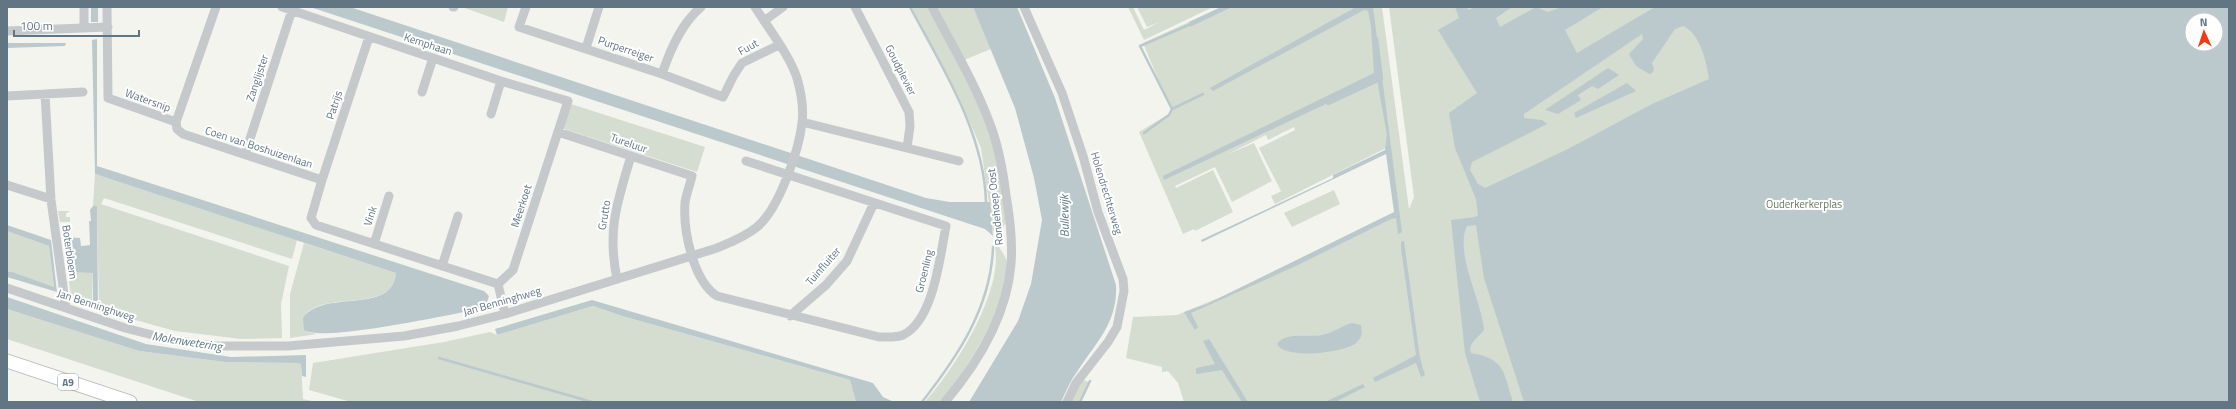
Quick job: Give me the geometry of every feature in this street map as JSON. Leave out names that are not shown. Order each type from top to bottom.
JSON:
[{"type":"highway","name":"A9","points":[[7,361],[130,402]]},
{"type":"street","points":[[84,7],[84,28]]},
{"type":"street","name":"Watersnip","points":[[107,7],[108,98],[176,122]]},
{"type":"street","points":[[176,122],[216,7]]},
{"type":"street","name":"Kemphaan","points":[[282,7],[501,81],[568,101]]},
{"type":"street","name":"Purperreiger","points":[[526,7],[519,26],[662,74],[723,97]]},
{"type":"street","points":[[586,48],[599,7]]},
{"type":"street","points":[[662,74],[671,46],[694,13],[701,7]]},
{"type":"street","name":"Jan Benninghweg","points":[[7,288],[125,328],[172,340],[220,346],[288,346],[404,336],[458,326],[506,314],[693,256],[740,239],[758,226],[779,199],[796,150],[802,122],[802,103],[796,76],[779,45],[755,7]]},
{"type":"street","points":[[764,21],[783,7]]},
{"type":"street","name":"Goudplevier","points":[[855,7],[909,112],[910,126],[907,148]]},
{"type":"street","name":"Rondehoep Oost","points":[[932,7],[976,91],[991,125],[1002,162],[1012,241],[1011,265],[1007,292],[991,333],[965,379],[945,402]]},
{"type":"street","name":"Holendrechterweg","points":[[1024,7],[1062,93],[1083,156],[1098,212],[1123,279],[1124,291],[1117,327],[1108,342],[1076,383],[1067,402]]},
{"type":"street","name":"Zanglijster","points":[[245,154],[292,10]]},
{"type":"street","points":[[7,31],[108,27]]},
{"type":"street","name":"Patrijs","points":[[322,180],[369,37]]},
{"type":"street","name":"Fuut","points":[[723,97],[742,63],[779,45]]},
{"type":"street","points":[[422,92],[433,58]]},
{"type":"street","points":[[491,114],[501,81]]},
{"type":"street","points":[[7,96],[83,92]]},
{"type":"street","name":"Boterbloem","points":[[45,94],[51,199],[66,308]]},
{"type":"street","name":"Meerkoet","points":[[498,284],[513,270],[568,101]]},
{"type":"street","name":"Coen van Boshuizenlaan","points":[[176,122],[177,129],[183,134],[322,180],[311,218],[316,225],[498,284]]},
{"type":"street","points":[[802,122],[959,161]]},
{"type":"street","name":"Tureluur","points":[[558,132],[692,176]]},
{"type":"street","name":"Grutto","points":[[617,279],[612,253],[613,226],[631,156]]},
{"type":"street","name":"Groenling","points":[[692,176],[685,201],[684,222],[702,283],[708,290],[717,296],[790,316],[879,337],[893,338],[904,334],[917,324],[933,289],[946,226],[788,173],[746,161]]},
{"type":"street","points":[[7,185],[51,199]]},
{"type":"street","name":"Vink","points":[[374,244],[389,196]]},
{"type":"street","name":"Tuinfluiter","points":[[790,316],[826,285],[847,261],[874,203]]},
{"type":"street","points":[[442,266],[458,216]]},
{"type":"street","points":[[498,284],[506,314]]},
{"type":"green space","points":[[462,7],[508,7],[504,22]]},
{"type":"green space","points":[[911,7],[927,7],[967,81],[984,120],[999,166],[1001,181],[1005,224],[999,233],[993,231],[981,148],[959,97]]},
{"type":"green space","points":[[936,7],[973,7],[991,49],[964,60]]},
{"type":"green space","points":[[1128,7],[1133,7],[1144,30],[1160,22],[1147,27],[1137,7],[1213,7],[1144,40]]},
{"type":"green space","name":"Ouderkerkerplas","points":[[1222,7],[1382,7],[1409,209],[1414,197],[1389,7],[2229,7],[2229,402],[1184,402],[1178,383],[1168,371],[1162,372],[1162,367],[1126,358],[1133,317],[1177,315],[1223,296],[1397,214],[1388,147],[1275,204],[1271,196],[1284,190],[1281,191],[1259,148],[1295,130],[1294,127],[1268,140],[1266,135],[1226,155],[1254,143],[1272,181],[1232,202],[1215,167],[1175,186],[1176,188],[1213,170],[1233,212],[1195,231],[1194,229],[1183,234],[1139,132],[1172,112],[1143,43]]},
{"type":"green space","points":[[571,104],[705,147],[697,172],[561,128]]},
{"type":"green space","points":[[95,174],[297,240],[292,259],[104,198],[101,204],[289,266],[281,304],[282,338],[241,339],[175,331],[96,309],[99,306],[97,206],[93,206]]},
{"type":"green space","points":[[1334,190],[1340,204],[1292,227],[1284,213]]},
{"type":"green space","points":[[58,211],[69,211],[66,213],[66,217],[70,217],[70,222],[60,222]]},
{"type":"green space","points":[[61,226],[70,226],[71,236],[66,237],[75,253],[93,272],[92,301],[75,294],[71,295]]},
{"type":"green space","points":[[7,231],[49,246],[54,287],[7,272]]},
{"type":"green space","points":[[304,243],[396,273],[392,286],[383,293],[372,298],[329,303],[316,307],[306,314],[307,332],[317,334],[290,338],[290,294]]},
{"type":"green space","points":[[995,247],[999,247],[1007,264],[1006,280],[1002,298],[994,317],[973,356],[950,390],[940,402],[925,402],[950,370],[974,329],[984,307],[992,286],[996,265]]},
{"type":"green space","points":[[593,306],[622,316],[850,380],[856,402],[351,402],[309,390],[313,363],[444,342],[490,332],[497,335]]},
{"type":"green space","points":[[7,309],[139,351],[225,362],[301,363],[303,399],[316,402],[199,402],[7,339]]},
{"type":"green space","points":[[1080,379],[1089,382],[1080,402],[1069,402]]},
{"type":"water","points":[[91,7],[98,7],[98,22],[91,22]]},
{"type":"water","points":[[310,7],[350,7],[926,198],[950,202],[990,202],[993,236],[985,229]]},
{"type":"water","name":"Bullewijk","points":[[973,7],[1017,7],[1055,98],[1116,285],[1116,298],[1110,321],[1072,379],[1061,402],[969,402],[1018,321],[1031,284],[1042,220],[1034,178],[1015,108]]},
{"type":"water","points":[[1221,7],[1232,7],[1190,27],[1189,22]]},
{"type":"water","points":[[1356,7],[1373,7],[1402,232],[1398,234],[1396,218],[1391,219],[1298,265],[1191,313],[1198,327],[1195,330],[1184,312],[1207,304],[1394,212],[1386,154],[1202,242],[1201,240],[1333,178],[1333,175],[1385,150],[1387,135],[1377,80],[1164,180],[1163,176],[1374,73],[1371,26],[1368,11],[1364,10],[1213,91],[1210,88]]},
{"type":"water","name":"Ouderkerkerplas","points":[[1455,7],[1466,7],[1469,10],[1474,7],[1512,7],[1496,18],[1500,27],[1536,7],[1548,12],[1562,7],[1603,7],[1565,30],[1577,53],[1655,7],[2229,7],[2229,402],[1524,402],[1484,278],[1476,225],[1467,226],[1464,237],[1464,250],[1466,263],[1479,305],[1484,330],[1474,341],[1470,350],[1471,353],[1491,359],[1497,363],[1505,375],[1513,402],[1480,402],[1465,353],[1451,220],[1475,217],[1478,215],[1476,199],[1455,148],[1449,113],[1477,93],[1438,30],[1459,18]],"holes":[[[1683,26],[1694,35],[1702,49],[1709,79],[1652,104],[1568,149],[1485,188],[1478,184],[1470,170],[1472,162],[1547,124],[1542,120],[1524,118],[1524,114],[1642,34],[1643,39],[1629,54],[1636,66],[1649,74],[1652,73],[1654,70],[1652,63],[1675,29]]]},
{"type":"water","points":[[97,39],[97,166],[484,291],[489,296],[485,308],[420,321],[362,330],[336,333],[316,333],[304,330],[303,318],[313,309],[326,304],[370,298],[383,294],[392,286],[396,273],[95,174],[92,40]]},
{"type":"water","points":[[7,43],[66,43],[65,46],[7,48]]},
{"type":"water","points":[[1608,68],[1619,75],[1598,89],[1592,86],[1578,95],[1581,100],[1558,114],[1545,110]]},
{"type":"water","points":[[1627,83],[1636,91],[1576,118],[1574,113]]},
{"type":"water","points":[[93,206],[97,206],[98,307],[74,299],[72,295],[93,300],[93,273],[75,272],[75,253],[68,253],[66,237],[80,238],[81,246],[90,245],[89,221],[91,221],[90,210]]},
{"type":"water","points":[[7,225],[51,240],[57,292],[7,277],[7,272],[12,272],[54,287],[49,246],[7,231]]},
{"type":"water","points":[[1404,241],[1420,358],[1425,375],[1421,377],[1416,363],[1375,382],[1373,378],[1416,355],[1401,248],[1401,242]]},
{"type":"water","points":[[7,297],[146,344],[231,357],[306,355],[306,377],[302,376],[301,364],[298,363],[225,362],[139,351],[7,309]]},
{"type":"water","points":[[592,300],[873,383],[883,397],[894,402],[856,402],[850,380],[622,316],[593,306],[497,335],[495,329]]},
{"type":"water","points":[[1352,323],[1361,325],[1361,336],[1357,342],[1351,346],[1341,349],[1329,352],[1303,353],[1291,352],[1282,349],[1277,344],[1281,340],[1292,336],[1316,336],[1330,333]]},
{"type":"water","points":[[1209,339],[1248,402],[1242,402],[1222,370],[1196,374],[1196,368],[1215,364],[1203,341]]},
{"type":"water","points":[[1363,384],[1365,387],[1335,402],[1325,402]]},
{"type":"waterway","points":[[910,7],[948,77],[970,125],[978,150],[986,202]]},
{"type":"waterway","points":[[1172,109],[1140,46],[1191,24]]},
{"type":"waterway","points":[[1328,104],[1382,79],[1377,39]]},
{"type":"waterway","points":[[1144,133],[1169,115],[1172,109],[1203,94]]},
{"type":"waterway","points":[[922,402],[948,367],[970,330],[986,290],[991,269],[993,247]]},
{"type":"waterway","points":[[439,358],[592,402]]},
{"type":"waterway","points":[[1080,402],[1090,381]]},
{"type":"water label","name":"Molenwetering","points":[[187,341]]}]
